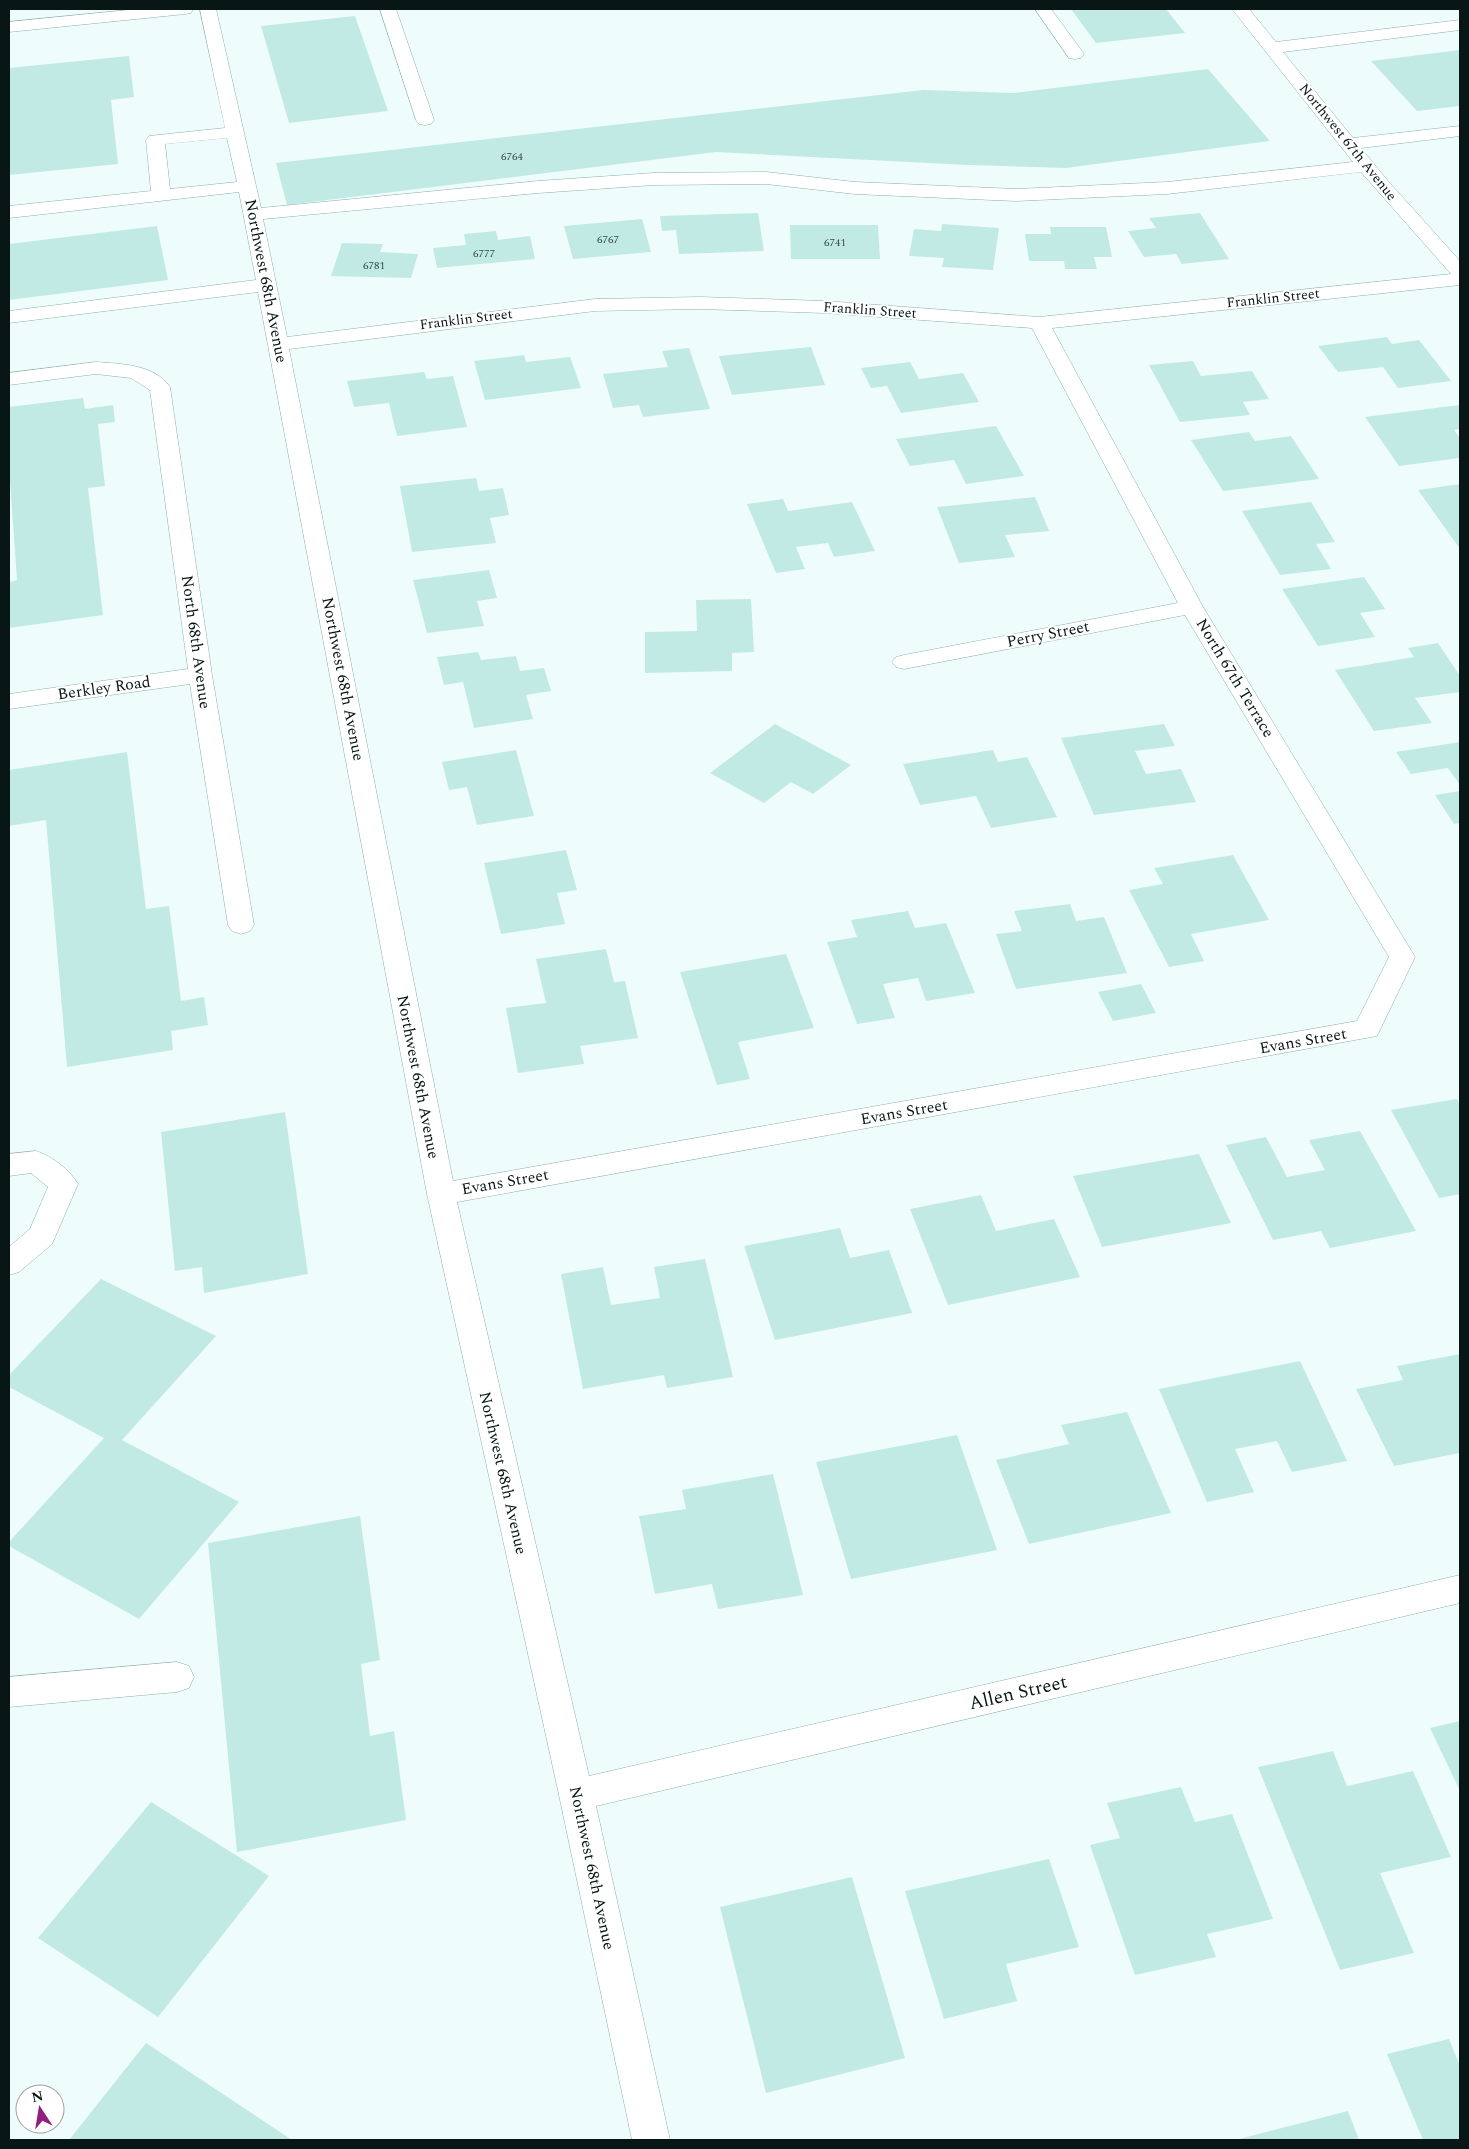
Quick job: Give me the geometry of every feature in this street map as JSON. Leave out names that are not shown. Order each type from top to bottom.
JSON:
[{"type":"street","points":[[9,27],[185,9]]},
{"type":"street","name":"Northwest 68th Avenue","points":[[208,9],[253,214],[279,344],[441,1194],[576,1795],[651,2140]]},
{"type":"street","points":[[388,9],[425,120]]},
{"type":"street","points":[[1043,9],[1075,54]]},
{"type":"street","name":"Northwest 67th Avenue","points":[[1240,9],[1366,166],[1460,272]]},
{"type":"street","points":[[1272,48],[1460,26]]},
{"type":"street","points":[[1348,144],[1460,131]]},
{"type":"street","points":[[162,194],[155,140],[235,132]]},
{"type":"street","points":[[253,214],[654,179],[766,178],[855,188],[1016,195],[1167,188],[1366,166]]},
{"type":"street","points":[[9,212],[247,186]]},
{"type":"street","name":"Franklin Street","points":[[279,344],[595,305],[700,303],[825,307],[1039,323],[1460,279]]},
{"type":"street","points":[[9,317],[267,284]]},
{"type":"street","name":"North 67th Terrace","points":[[1039,323],[1192,607],[1402,957],[1367,1029]]},
{"type":"street","name":"North 68th Avenue","points":[[9,379],[96,368],[136,372],[160,387],[200,674],[241,925]]},
{"type":"street","name":"Perry Street","points":[[904,662],[1192,607]]},
{"type":"street","name":"Berkley Road","points":[[9,702],[200,674]]},
{"type":"street","name":"Evans Street","points":[[441,1194],[1367,1029]]},
{"type":"street","points":[[9,1165],[36,1162],[64,1184],[42,1236],[9,1264]]},
{"type":"street","name":"Allen Street","points":[[576,1795],[1460,1589]]},
{"type":"street","points":[[9,1692],[178,1677]]},
{"type":"building","points":[[1071,9],[1166,9],[1185,33],[1096,43]]},
{"type":"building","points":[[355,16],[388,111],[289,123],[261,26]]},
{"type":"building","points":[[1460,50],[1460,106],[1417,111],[1371,61]]},
{"type":"building","points":[[129,56],[134,97],[111,100],[118,164],[9,175],[9,68]]},
{"type":"building","points":[[1208,69],[1270,141],[1066,168],[967,165],[716,152],[287,205],[276,163],[923,90],[1013,93]]},
{"type":"building","points":[[758,213],[764,251],[679,254],[676,230],[662,231],[660,216]]},
{"type":"building","points":[[1200,213],[1229,259],[1182,264],[1176,254],[1144,257],[1128,231],[1156,228],[1149,218]]},
{"type":"building","points":[[642,219],[651,252],[573,259],[564,226]]},
{"type":"building","points":[[942,224],[999,228],[993,270],[942,267],[944,258],[909,256],[914,229],[941,231]]},
{"type":"building","points":[[790,225],[878,225],[880,259],[791,259]]},
{"type":"building","points":[[157,226],[168,280],[9,300],[9,244]]},
{"type":"building","points":[[1050,227],[1106,227],[1112,257],[1094,257],[1097,269],[1065,269],[1064,261],[1029,261],[1025,234],[1051,234]]},
{"type":"building","points":[[496,231],[498,240],[530,236],[535,259],[437,268],[433,248],[466,245],[464,234]]},
{"type":"building","points":[[342,243],[383,244],[380,252],[418,254],[411,278],[331,276]]},
{"type":"building","points":[[1387,337],[1392,344],[1419,340],[1451,381],[1398,388],[1383,367],[1338,372],[1318,346]]},
{"type":"building","points":[[811,347],[825,385],[732,395],[719,356]]},
{"type":"building","points":[[689,348],[710,409],[643,417],[639,405],[613,408],[603,374],[668,367],[662,351]]},
{"type":"building","points":[[524,355],[526,362],[570,357],[581,388],[485,400],[474,361]]},
{"type":"building","points":[[1193,361],[1201,376],[1252,371],[1269,399],[1243,402],[1250,415],[1180,422],[1149,365]]},
{"type":"building","points":[[910,362],[919,379],[963,373],[979,402],[901,413],[887,386],[871,388],[861,368]]},
{"type":"building","points":[[424,372],[427,379],[453,376],[467,427],[397,436],[389,403],[354,407],[347,381]]},
{"type":"building","points":[[83,398],[85,409],[113,405],[115,422],[98,424],[105,486],[88,488],[103,615],[9,628],[9,582],[17,580],[9,467],[9,407]]},
{"type":"building","points":[[1459,405],[1460,429],[1454,430],[1460,438],[1460,458],[1399,466],[1365,417]]},
{"type":"building","points":[[996,426],[1024,476],[966,484],[954,460],[910,466],[896,439]]},
{"type":"building","points":[[1249,432],[1255,441],[1291,436],[1319,479],[1223,491],[1191,440]]},
{"type":"building","points":[[476,478],[479,491],[503,488],[509,515],[490,518],[496,543],[412,552],[400,486]]},
{"type":"building","points":[[1460,484],[1460,549],[1418,490]]},
{"type":"building","points":[[1035,497],[1049,531],[1005,535],[1015,557],[959,563],[937,507]]},
{"type":"building","points":[[783,499],[788,511],[852,502],[875,551],[834,557],[828,543],[796,547],[805,569],[776,573],[747,504]]},
{"type":"building","points":[[1311,502],[1335,542],[1316,544],[1331,569],[1280,575],[1242,511]]},
{"type":"building","points":[[489,570],[497,598],[477,601],[484,626],[427,633],[413,580]]},
{"type":"building","points":[[1364,577],[1385,609],[1360,613],[1375,637],[1318,646],[1282,589]]},
{"type":"building","points":[[751,599],[754,652],[732,653],[732,671],[645,673],[645,632],[697,631],[696,600]]},
{"type":"building","points":[[1438,643],[1460,676],[1460,692],[1415,698],[1432,723],[1374,731],[1335,670],[1414,657],[1408,648]]},
{"type":"building","points":[[478,652],[481,660],[516,656],[520,671],[544,668],[551,691],[526,695],[533,719],[474,728],[463,682],[444,685],[437,657]]},
{"type":"building","points":[[775,724],[851,765],[813,794],[791,782],[764,803],[710,773]]},
{"type":"building","points":[[1164,724],[1175,746],[1135,751],[1146,774],[1181,769],[1196,802],[1094,815],[1061,738]]},
{"type":"building","points":[[1460,742],[1460,785],[1448,768],[1411,774],[1396,752]]},
{"type":"building","points":[[516,750],[534,816],[477,825],[467,787],[449,790],[442,762]]},
{"type":"building","points":[[993,750],[998,762],[1027,757],[1057,817],[991,828],[976,796],[920,805],[903,764]]},
{"type":"building","points":[[127,752],[146,909],[169,906],[181,1001],[204,997],[208,1025],[171,1031],[173,1050],[67,1067],[46,820],[9,826],[9,770]]},
{"type":"building","points":[[1460,791],[1460,823],[1454,824],[1435,795]]},
{"type":"building","points":[[566,850],[577,890],[557,893],[565,924],[501,934],[484,863]]},
{"type":"building","points":[[1233,855],[1269,920],[1191,934],[1204,961],[1169,967],[1129,890],[1163,884],[1154,868]]},
{"type":"building","points":[[1070,904],[1076,921],[1104,917],[1127,973],[1016,989],[996,934],[1022,931],[1014,911]]},
{"type":"building","points":[[908,911],[915,928],[946,923],[975,993],[926,1001],[918,978],[883,984],[895,1018],[857,1024],[827,942],[857,937],[851,920]]},
{"type":"building","points":[[606,949],[614,982],[625,981],[638,1038],[580,1046],[584,1064],[518,1073],[506,1008],[546,1003],[536,959]]},
{"type":"building","points":[[786,954],[814,1028],[738,1042],[750,1079],[717,1085],[680,972]]},
{"type":"building","points":[[1141,984],[1156,1013],[1113,1021],[1098,992]]},
{"type":"building","points":[[1457,1099],[1460,1105],[1460,1194],[1439,1198],[1391,1110]]},
{"type":"building","points":[[285,1112],[308,1274],[204,1293],[202,1267],[175,1271],[161,1132]]},
{"type":"building","points":[[1360,1131],[1416,1231],[1330,1248],[1321,1231],[1273,1240],[1226,1145],[1266,1137],[1287,1177],[1325,1170],[1309,1140]]},
{"type":"building","points":[[1199,1154],[1231,1223],[1102,1247],[1073,1176]]},
{"type":"building","points":[[981,1195],[996,1231],[1054,1219],[1080,1277],[948,1305],[910,1209]]},
{"type":"building","points":[[840,1228],[850,1258],[889,1250],[912,1313],[775,1340],[744,1246]]},
{"type":"building","points":[[705,1259],[733,1377],[667,1388],[664,1375],[583,1389],[561,1274],[603,1267],[611,1305],[660,1298],[654,1267]]},
{"type":"building","points":[[101,1279],[216,1336],[122,1440],[239,1502],[139,1619],[9,1546],[9,1542],[104,1438],[9,1387],[9,1375]]},
{"type":"building","points":[[1460,1354],[1460,1453],[1394,1466],[1356,1389],[1403,1380],[1397,1366]]},
{"type":"building","points":[[1300,1361],[1347,1461],[1292,1472],[1277,1441],[1235,1449],[1254,1492],[1207,1502],[1159,1389]]},
{"type":"building","points":[[1127,1412],[1171,1513],[1029,1544],[996,1460],[1069,1444],[1061,1425]]},
{"type":"building","points":[[957,1435],[997,1550],[851,1579],[816,1462]]},
{"type":"building","points":[[773,1474],[803,1595],[718,1609],[712,1584],[655,1594],[639,1516],[686,1509],[682,1490]]},
{"type":"building","points":[[360,1516],[380,1660],[361,1664],[370,1736],[394,1731],[406,1820],[237,1852],[208,1543]]},
{"type":"building","points":[[1460,1721],[1460,1791],[1430,1728]]},
{"type":"building","points":[[1333,1751],[1347,1786],[1413,1771],[1451,1857],[1380,1873],[1414,1953],[1340,1970],[1258,1767]]},
{"type":"building","points":[[1181,1787],[1195,1822],[1232,1814],[1273,1919],[1207,1934],[1216,1957],[1135,1975],[1090,1845],[1120,1838],[1107,1803]]},
{"type":"building","points":[[151,1802],[269,1876],[158,2017],[38,1938]]},
{"type":"building","points":[[1049,1859],[1079,1947],[1006,1964],[1017,2001],[944,2019],[905,1891]]},
{"type":"building","points":[[852,1877],[905,2058],[766,2093],[720,1907]]},
{"type":"building","points":[[1449,2039],[1460,2066],[1460,2140],[1423,2140],[1387,2054]]},
{"type":"building","points":[[146,2043],[292,2140],[69,2140]]},
{"type":"building","points":[[1348,2111],[1359,2140],[1235,2140]]}]
